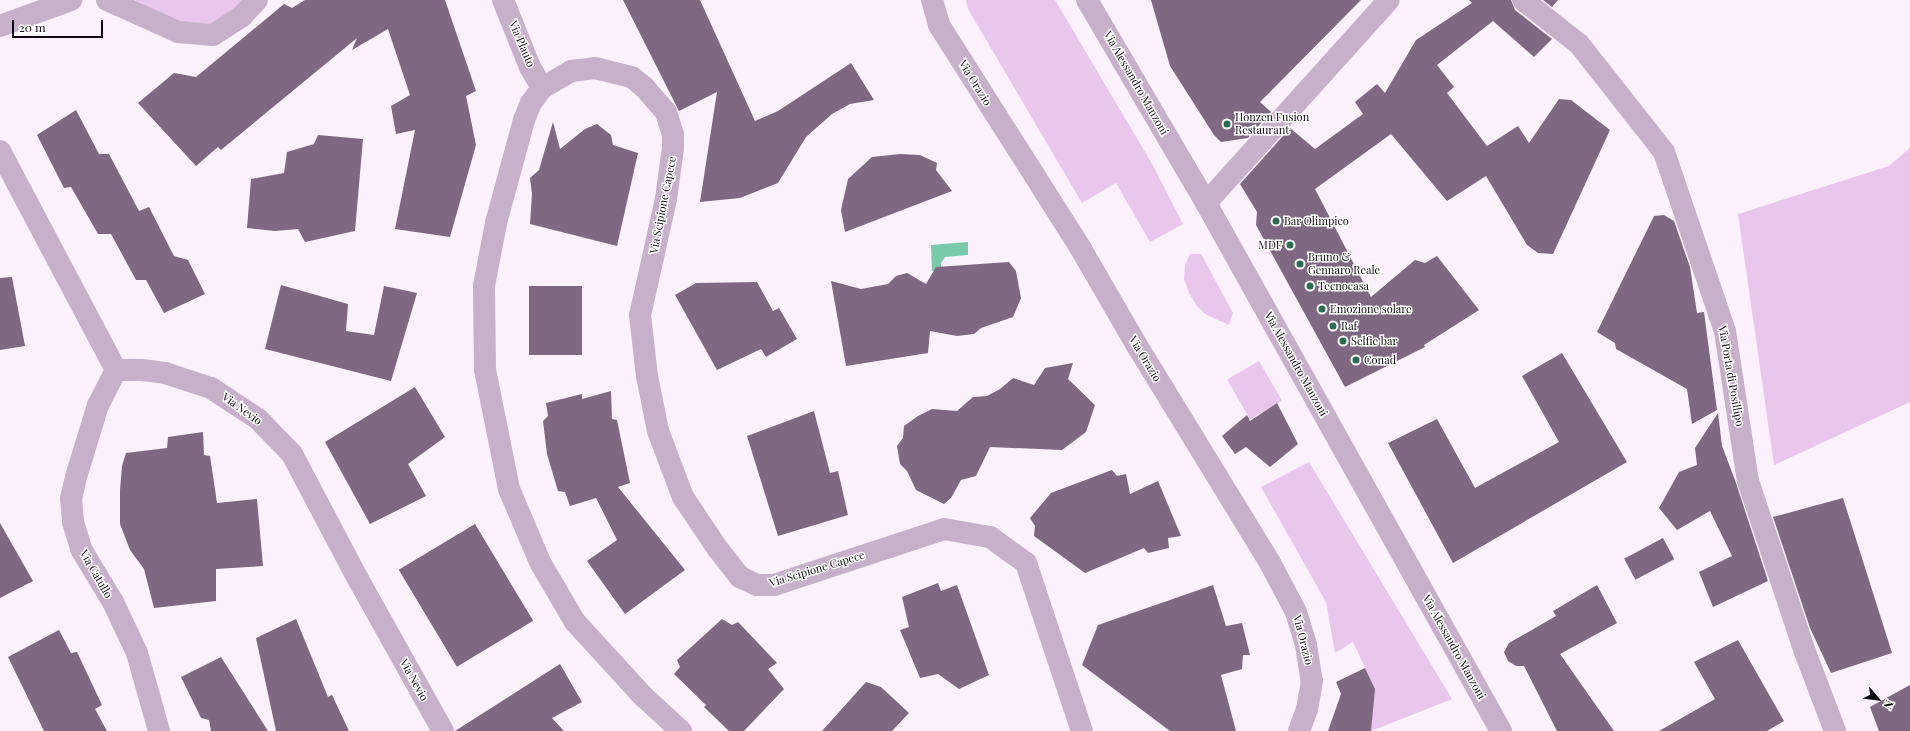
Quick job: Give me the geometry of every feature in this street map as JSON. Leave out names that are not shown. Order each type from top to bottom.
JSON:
[{"type":"street","points":[[0,26],[71,0]]},
{"type":"street","points":[[107,0],[178,32],[213,35],[242,16],[258,0]]},
{"type":"street","name":"Via Plauto","points":[[503,0],[530,67],[542,88]]},
{"type":"street","name":"Via Orazio","points":[[932,0],[939,25],[1081,249],[1136,344],[1270,563],[1296,612],[1306,645],[1312,681],[1307,709],[1299,731]]},
{"type":"street","name":"Via Alessandro Manzoni","points":[[1087,0],[1206,203],[1501,731]]},
{"type":"street","points":[[1206,203],[1389,0]]},
{"type":"street","name":"Via Porta di Posillipo","points":[[1523,0],[1579,44],[1664,152],[1725,331],[1748,481],[1805,652],[1835,731]]},
{"type":"street","name":"Via Scipione Capece","points":[[680,731],[642,694],[575,622],[540,562],[509,489],[485,370],[484,286],[496,223],[524,120],[531,103],[542,88],[571,71],[595,68],[632,77],[644,87],[666,112],[673,135],[673,148],[666,199],[640,315],[647,376],[658,431],[683,497],[718,549],[740,577],[757,585],[774,584],[944,529],[990,537],[1026,563],[1082,731]]},
{"type":"street","points":[[0,152],[116,370]]},
{"type":"street","name":"Via Catullo","points":[[116,370],[98,405],[76,477],[71,498],[72,522],[81,549],[113,602],[136,653],[159,731]]},
{"type":"street","name":"Via Nevio","points":[[116,370],[142,370],[165,373],[211,388],[258,419],[292,454],[358,579],[443,731]]},
{"type":"shaded area","points":[[135,0],[245,0],[224,17],[204,27],[177,23]]},
{"type":"shaded area","points":[[966,0],[1055,0],[1151,162],[1183,224],[1150,242],[1116,183],[1082,203],[968,9]]},
{"type":"shaded area","points":[[1910,148],[1910,402],[1774,465],[1738,214],[1889,166]]},
{"type":"shaded area","points":[[968,242],[968,255],[945,257],[941,263],[941,271],[932,271],[931,245]]},
{"type":"shaded area","points":[[1190,254],[1201,254],[1233,313],[1229,325],[1205,314],[1197,306],[1189,293],[1184,279],[1185,265]]},
{"type":"shaded area","points":[[1259,361],[1282,401],[1250,419],[1227,380]]},
{"type":"shaded area","points":[[1309,462],[1452,699],[1371,731],[1359,698],[1375,689],[1353,642],[1335,653],[1326,602],[1261,487]]},
{"type":"building","points":[[305,0],[445,0],[476,91],[466,96],[476,145],[450,237],[395,229],[415,130],[396,134],[391,106],[410,95],[388,29],[352,50],[357,38],[221,150],[218,147],[196,166],[138,103],[174,73],[196,77],[284,4],[292,8]]},
{"type":"building","points":[[623,0],[700,0],[755,121],[778,111],[851,63],[874,100],[850,104],[832,114],[806,137],[778,183],[740,198],[700,202],[717,92],[679,111]]},
{"type":"building","points":[[1151,0],[1361,0],[1260,102],[1271,112],[1248,138],[1221,142],[1214,135],[1170,66]]},
{"type":"building","points":[[1469,0],[1511,0],[1515,10],[1552,39],[1534,57],[1493,21],[1437,65],[1454,87],[1447,93],[1487,146],[1518,126],[1529,143],[1559,99],[1571,100],[1610,130],[1553,254],[1538,253],[1527,245],[1486,176],[1447,201],[1391,134],[1315,189],[1371,297],[1415,260],[1425,263],[1437,256],[1479,310],[1424,345],[1425,347],[1345,387],[1256,225],[1257,212],[1240,184],[1290,128],[1315,149],[1363,114],[1355,102],[1377,84],[1385,93],[1416,40],[1472,3]]},
{"type":"building","points":[[1543,0],[1558,0],[1552,7]]},
{"type":"building","points":[[76,110],[99,154],[109,154],[139,211],[149,207],[174,256],[188,260],[205,294],[164,313],[146,280],[136,280],[111,234],[98,234],[71,187],[64,188],[37,135]]},
{"type":"building","points":[[553,122],[560,149],[585,129],[597,124],[611,135],[613,145],[638,153],[617,246],[530,224],[532,194],[530,178],[539,170]]},
{"type":"building","points":[[318,135],[363,139],[355,231],[305,242],[298,229],[275,231],[247,228],[251,179],[284,173],[287,152],[314,144]]},
{"type":"building","points":[[900,154],[920,155],[937,163],[936,170],[952,191],[845,232],[841,210],[848,179],[872,157]]},
{"type":"building","points":[[1664,215],[1674,221],[1690,267],[1697,313],[1704,312],[1717,410],[1692,424],[1687,389],[1616,349],[1615,343],[1597,332],[1654,216]]},
{"type":"building","points":[[1009,262],[1016,271],[1021,298],[1013,317],[981,328],[974,334],[957,336],[930,331],[928,353],[846,366],[831,281],[861,289],[888,284],[896,276],[907,273],[926,284],[936,267]]},
{"type":"building","points":[[12,277],[25,346],[0,350],[0,278]]},
{"type":"building","points":[[757,282],[773,311],[779,308],[797,339],[766,357],[761,349],[717,370],[675,295],[696,283]]},
{"type":"building","points":[[281,285],[348,304],[346,331],[374,335],[384,286],[417,293],[391,381],[265,349]]},
{"type":"building","points":[[529,286],[582,286],[582,355],[529,355]]},
{"type":"building","points":[[1562,353],[1627,462],[1453,563],[1388,443],[1437,419],[1475,488],[1559,442],[1522,376]]},
{"type":"building","points":[[1073,363],[1068,379],[1095,405],[1086,432],[1062,450],[990,447],[976,476],[961,480],[951,498],[944,504],[916,490],[907,471],[900,464],[897,446],[903,438],[904,426],[918,416],[932,409],[957,411],[973,397],[987,396],[1000,389],[1013,378],[1034,385],[1045,368]]},
{"type":"building","points":[[415,387],[445,437],[408,464],[426,496],[370,524],[325,442]]},
{"type":"building","points":[[611,391],[612,419],[617,420],[630,483],[618,487],[685,570],[625,614],[587,561],[617,540],[596,498],[570,506],[565,492],[558,491],[547,454],[543,421],[548,416],[546,403],[582,394],[582,399]]},
{"type":"building","points":[[1277,403],[1298,444],[1270,467],[1246,447],[1235,454],[1222,436],[1247,415],[1250,421]]},
{"type":"building","points":[[814,411],[830,473],[838,471],[848,515],[778,536],[747,436]]},
{"type":"building","points":[[1718,413],[1722,446],[1735,480],[1768,581],[1713,607],[1699,572],[1732,556],[1710,511],[1677,530],[1659,508],[1679,472],[1697,465],[1695,448]]},
{"type":"building","points":[[203,432],[204,455],[210,456],[217,503],[257,499],[263,566],[216,569],[216,601],[154,608],[144,569],[130,550],[120,524],[122,466],[126,453],[167,448],[168,437]]},
{"type":"building","points":[[1112,470],[1117,476],[1126,474],[1130,494],[1158,481],[1181,536],[1168,538],[1169,548],[1148,553],[1144,548],[1085,573],[1034,536],[1035,526],[1030,518],[1051,493]]},
{"type":"building","points":[[1843,498],[1892,653],[1831,673],[1810,628],[1773,517]]},
{"type":"building","points":[[0,523],[33,581],[0,598]]},
{"type":"building","points":[[475,524],[533,621],[457,667],[399,570]]},
{"type":"building","points":[[1663,538],[1674,559],[1635,580],[1624,559]]},
{"type":"building","points":[[938,583],[941,591],[957,585],[989,675],[959,689],[938,674],[920,678],[900,630],[909,627],[902,597]]},
{"type":"building","points":[[1213,585],[1226,626],[1242,623],[1250,655],[1243,655],[1242,669],[1221,675],[1236,731],[1170,731],[1082,665],[1098,625]]},
{"type":"building","points":[[1597,585],[1617,623],[1560,654],[1614,731],[1557,731],[1524,666],[1516,666],[1508,661],[1504,652],[1509,643],[1556,616],[1553,611]]},
{"type":"building","points":[[296,619],[328,697],[332,695],[349,731],[276,731],[256,638]]},
{"type":"building","points":[[722,619],[732,625],[738,622],[777,663],[768,669],[784,689],[744,731],[729,731],[704,707],[706,705],[674,674],[680,667],[677,660]]},
{"type":"building","points":[[59,630],[71,653],[77,652],[102,705],[95,709],[107,731],[44,731],[8,657]]},
{"type":"building","points":[[1738,640],[1784,721],[1767,731],[1659,731],[1715,699],[1694,662]]},
{"type":"building","points":[[221,657],[268,731],[211,731],[209,720],[201,718],[181,677]]},
{"type":"building","points":[[560,664],[582,702],[552,718],[564,731],[455,731]]},
{"type":"building","points":[[1365,668],[1375,689],[1371,731],[1328,731],[1341,694],[1336,682]]},
{"type":"building","points":[[866,682],[881,687],[909,713],[892,731],[822,731]]},
{"type":"building","points":[[1910,685],[1910,731],[1879,731],[1870,707]]},
{"type":"place","name":"Honzen Fusion Restaurant","points":[[1227,124]]},
{"type":"place","name":"Bar Olimpico","points":[[1276,221]]},
{"type":"place","name":"MDF","points":[[1290,245]]},
{"type":"place","name":"Bruno & Gennaro Reale","points":[[1300,264]]},
{"type":"place","name":"Tecnocasa","points":[[1310,286]]},
{"type":"place","name":"Emozione solare","points":[[1322,309]]},
{"type":"place","name":"Raf","points":[[1333,326]]},
{"type":"place","name":"Selfie bar","points":[[1343,341]]},
{"type":"place","name":"Conad","points":[[1356,360]]}]
